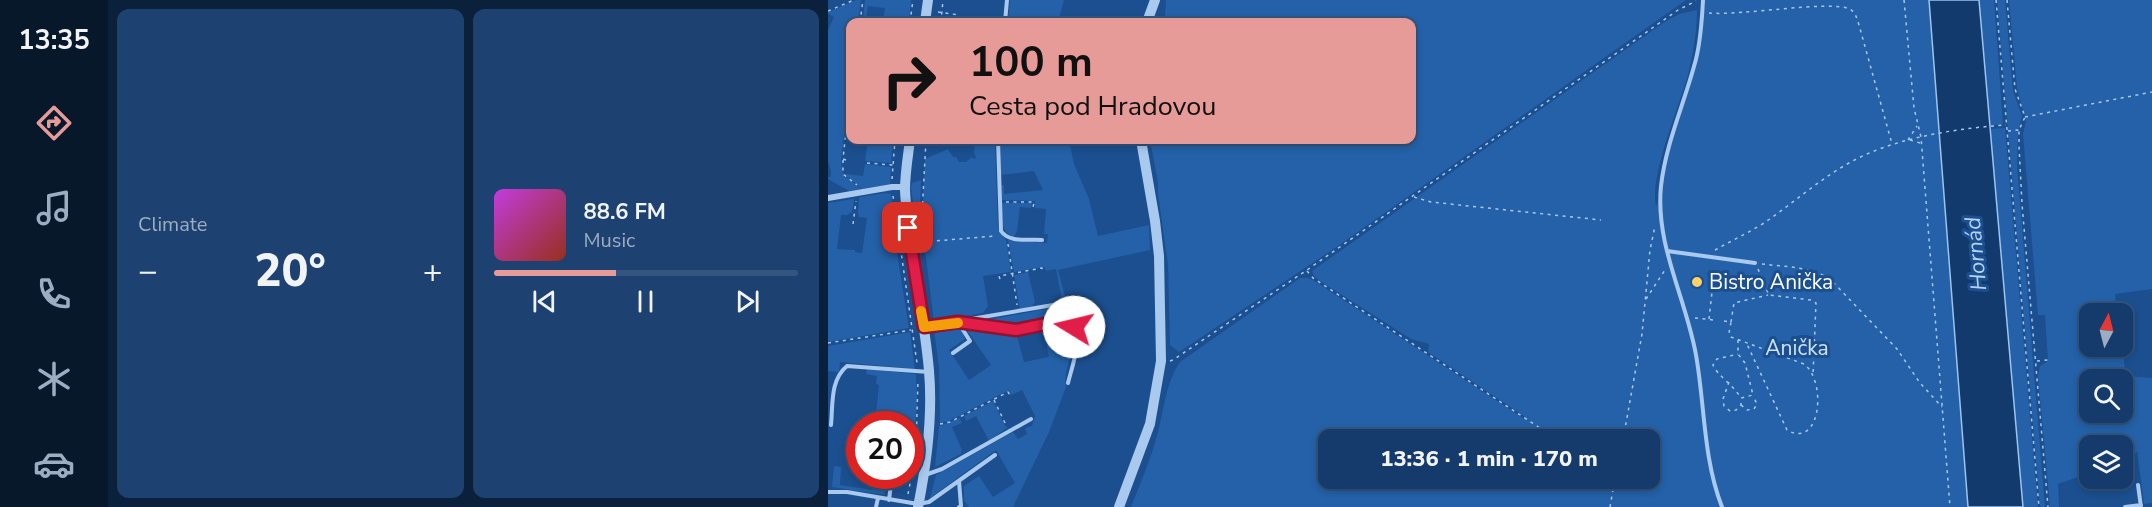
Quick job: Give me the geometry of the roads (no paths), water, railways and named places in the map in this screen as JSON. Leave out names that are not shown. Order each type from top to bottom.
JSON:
[{"type":"street","points":[[926,18],[928,0]]},
{"type":"street","points":[[1148,18],[1155,0]]},
{"type":"street","points":[[910,144],[905,187],[908,228],[924,327],[924,372],[930,409],[924,475]]},
{"type":"street","points":[[1119,507],[1150,424],[1161,361],[1159,256],[1142,144]]},
{"type":"street","points":[[828,198],[892,187],[905,187]]},
{"type":"street","points":[[914,505],[919,489]]},
{"type":"lane","points":[[1005,18],[1007,0]]},
{"type":"lane","points":[[1703,0],[1696,58],[1665,162],[1660,198],[1660,221],[1696,354],[1708,455],[1722,507]]},
{"type":"lane","points":[[998,144],[1000,228],[1006,236],[1042,240]]},
{"type":"lane","points":[[1667,251],[1755,263]]},
{"type":"lane","points":[[924,327],[1059,304]]},
{"type":"lane","points":[[958,322],[1016,330],[1069,320],[1074,327],[1076,345],[1068,383]]},
{"type":"lane","points":[[953,353],[970,341],[958,322]]},
{"type":"lane","points":[[831,425],[834,384],[847,366],[924,372]]},
{"type":"lane","points":[[924,475],[942,469],[1031,419]]},
{"type":"lane","points":[[828,492],[847,492],[914,505],[929,502],[995,456]]},
{"type":"lane","points":[[958,481],[962,506],[959,507]]},
{"type":"lane","points":[[2125,507],[2141,506],[2138,485]]},
{"type":"lane","points":[[889,500],[890,489]]},
{"type":"lane","points":[[876,507],[878,498]]},
{"type":"water","name":"Hornád","points":[[1929,0],[1979,0],[2023,507],[1968,507]]},
{"type":"place","name":"Bistro Anička","points":[[1697,282]]},
{"type":"park label","name":"Anička","points":[[1797,348]]}]
